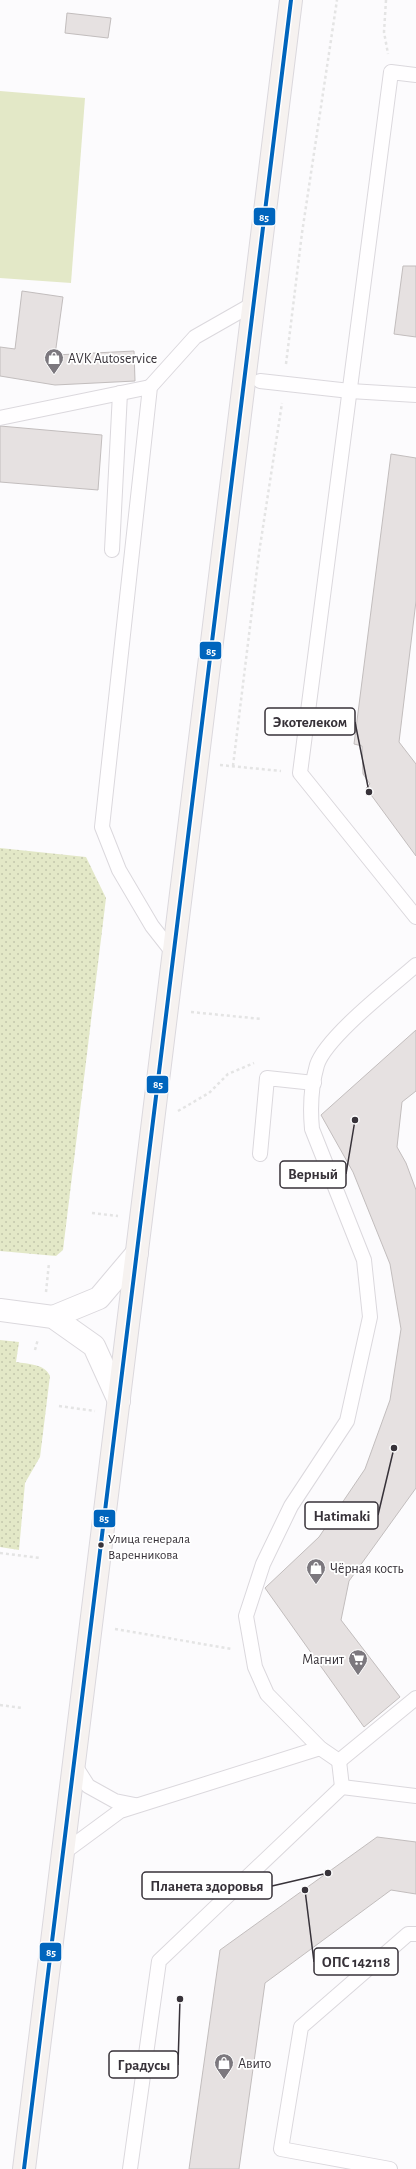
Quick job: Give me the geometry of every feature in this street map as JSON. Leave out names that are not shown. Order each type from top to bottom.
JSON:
[{"type":"main road","points":[[24,2169],[291,0]]},
{"type":"street","points":[[53,1317],[100,1298],[137,1253]]},
{"type":"street","points":[[0,1310],[53,1317],[94,1346],[119,1401]]},
{"type":"lane","points":[[416,75],[391,72],[300,773],[416,917]]},
{"type":"lane","points":[[174,954],[152,926],[119,870],[102,827],[150,387],[195,337],[253,304]]},
{"type":"lane","points":[[247,359],[260,381]]},
{"type":"lane","points":[[260,381],[350,392],[416,395]]},
{"type":"lane","points":[[241,404],[260,381]]},
{"type":"lane","points":[[0,418],[150,387]]},
{"type":"lane","points":[[112,550],[120,393]]},
{"type":"lane","points":[[342,1787],[339,1761],[320,1748],[267,1694],[255,1667],[246,1616],[263,1564],[291,1506],[347,1420],[370,1317],[364,1260],[312,1130],[310,1107],[317,1064],[335,1037],[416,965]]},
{"type":"lane","points":[[260,1154],[267,1078],[314,1083]]},
{"type":"lane","points":[[339,1761],[416,1698]]},
{"type":"lane","points":[[63,1853],[120,1811],[135,1805],[320,1748]]},
{"type":"lane","points":[[74,1764],[88,1786],[115,1801],[135,1805]]},
{"type":"lane","points":[[342,1787],[416,1796]]},
{"type":"lane","points":[[130,2169],[159,1961],[342,1787]]},
{"type":"lane","points":[[390,2169],[281,2149],[301,2027],[408,1934],[416,1934]]},
{"type":"path","points":[[386,0],[384,32],[391,72]]},
{"type":"path","points":[[216,764],[300,773]]},
{"type":"path","points":[[184,1011],[262,1020]]},
{"type":"path","points":[[177,1112],[209,1093],[228,1074],[250,1063],[257,1063]]},
{"type":"path","points":[[0,1553],[40,1558]]},
{"type":"path","points":[[107,1628],[252,1652]]},
{"type":"path","points":[[0,1705],[22,1708]]},
{"type":"green space","points":[[0,91],[85,98],[71,283],[0,278]]},
{"type":"green space","points":[[0,848],[86,857],[106,898],[63,1250],[56,1256],[0,1251]]},
{"type":"green space","points":[[0,1340],[19,1342],[16,1362],[40,1367],[48,1372],[50,1376],[40,1457],[25,1483],[19,1550],[0,1547]]},
{"type":"building","points":[[67,13],[111,18],[108,38],[65,33]]},
{"type":"building","points":[[403,266],[416,266],[416,337],[394,334]]},
{"type":"building","points":[[22,291],[63,297],[55,355],[134,351],[135,381],[55,385],[0,376],[0,347],[15,349]]},
{"type":"building","points":[[0,426],[102,435],[98,490],[0,482]]},
{"type":"building","points":[[391,454],[416,458],[416,601],[399,742],[416,764],[416,856],[366,788],[370,784],[363,774],[362,746],[354,744]]},
{"type":"building","points":[[416,1030],[416,1091],[402,1102],[397,1147],[406,1163],[416,1190],[416,1488],[349,1581],[341,1620],[400,1697],[364,1727],[265,1588],[319,1537],[365,1469],[390,1400],[401,1329],[390,1264],[353,1172],[321,1115]]},
{"type":"building","points":[[377,1837],[416,1842],[416,1894],[391,1890],[265,1983],[239,2169],[189,2169],[220,1950]]},
{"type":"transit line","name":"85","points":[[24,2169],[291,0]]},
{"type":"place","name":"AVK Autoservice","points":[[54,375]]},
{"type":"place","name":"Экотелеком","points":[[369,792]]},
{"type":"place","name":"Верный","points":[[355,1120]]},
{"type":"place","name":"Hatimaki","points":[[394,1448]]},
{"type":"place","name":"Улица генерала Варенникова","points":[[101,1545]]},
{"type":"place","name":"Чёрная кость","points":[[316,1585]]},
{"type":"place","name":"Магнит","points":[[358,1676]]},
{"type":"place","name":"Планета здоровья","points":[[328,1873]]},
{"type":"place","name":"ОПС 142118","points":[[305,1890]]},
{"type":"place","name":"Градусы","points":[[180,1999]]},
{"type":"place","name":"Авито","points":[[224,2080]]}]
